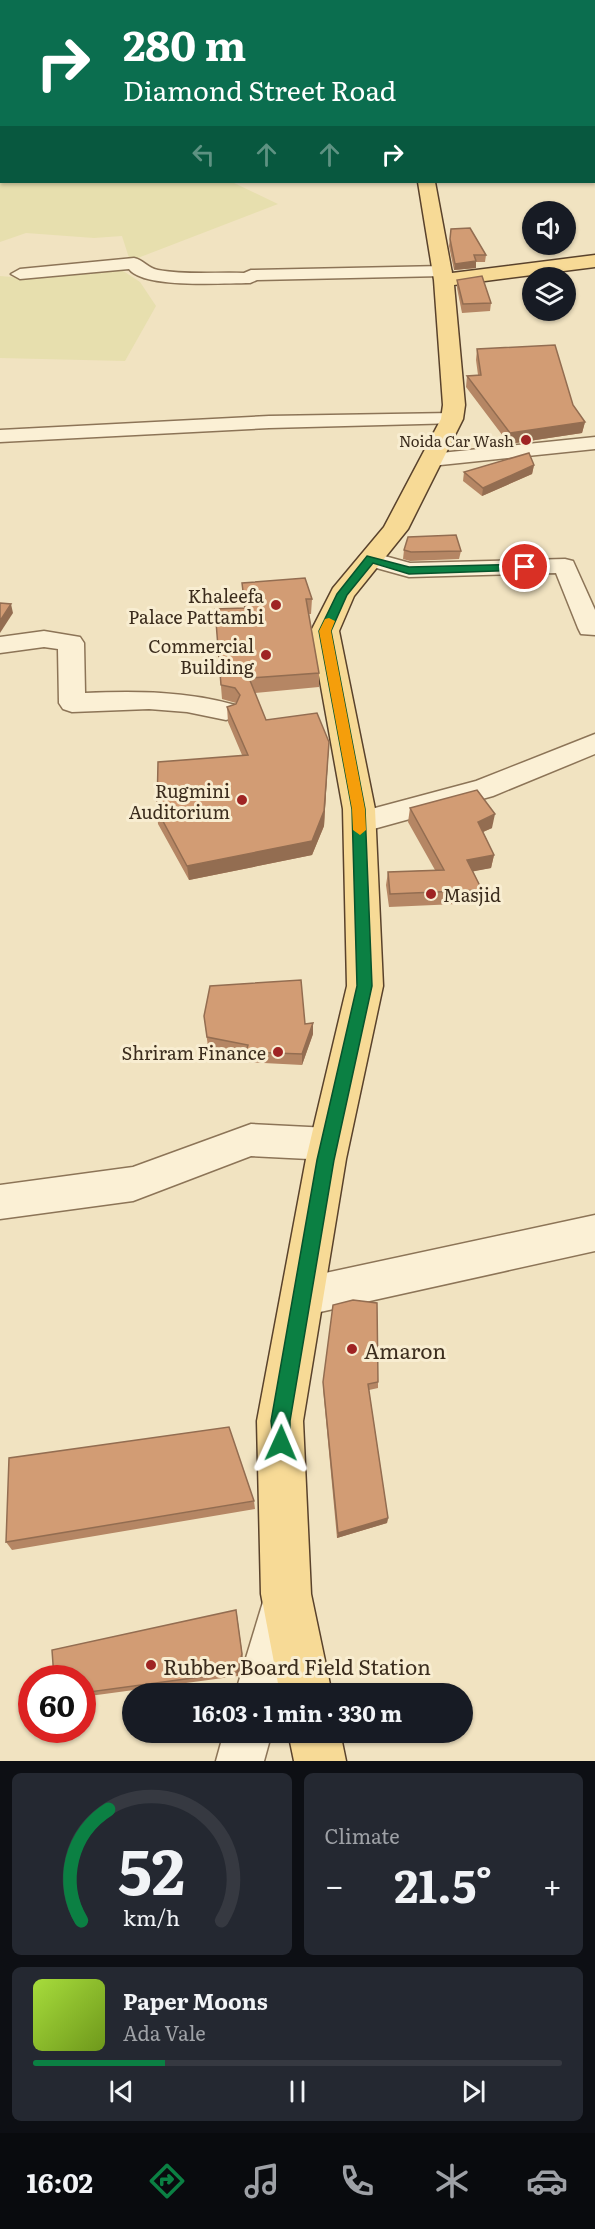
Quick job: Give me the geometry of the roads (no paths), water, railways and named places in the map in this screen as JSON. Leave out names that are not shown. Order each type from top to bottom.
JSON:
[{"type":"main road","points":[[304,1683],[286,1594],[280,1421],[329,1144],[365,986],[359,822],[325,631],[342,594],[395,529],[452,419],[454,405],[443,275],[426,183]]},
{"type":"main road","points":[[443,275],[595,261]]},
{"type":"main road","points":[[316,1743],[320,1761]]},
{"type":"street","points":[[20,274],[134,263],[140,271],[160,276],[250,278],[251,275],[443,275]]},
{"type":"street","points":[[0,436],[270,422],[452,419]]},
{"type":"street","points":[[431,460],[595,443]]},
{"type":"street","points":[[370,559],[409,570],[565,567],[590,628]]},
{"type":"street","points":[[0,645],[44,639],[71,643],[72,703],[145,699],[199,703],[226,711]]},
{"type":"street","points":[[359,822],[483,789],[595,743]]},
{"type":"street","points":[[0,1202],[133,1184],[251,1140],[329,1144]]},
{"type":"street","points":[[302,1297],[595,1233]]},
{"type":"street","points":[[261,1683],[286,1594]]},
{"type":"street","points":[[240,1761],[245,1743]]},
{"type":"place","name":"Noida Car Wash","points":[[526,440]]},
{"type":"place","name":"Khaleefa Palace Pattambi","points":[[276,605]]},
{"type":"place","name":"Commercial Building","points":[[266,655]]},
{"type":"place","name":"Rugmini Auditorium","points":[[242,800]]},
{"type":"place","name":"Masjid","points":[[431,894]]},
{"type":"place","name":"Shriram Finance","points":[[278,1052]]},
{"type":"place","name":"Amaron","points":[[352,1349]]},
{"type":"place","name":"Rubber Board Field Station","points":[[151,1665]]}]
